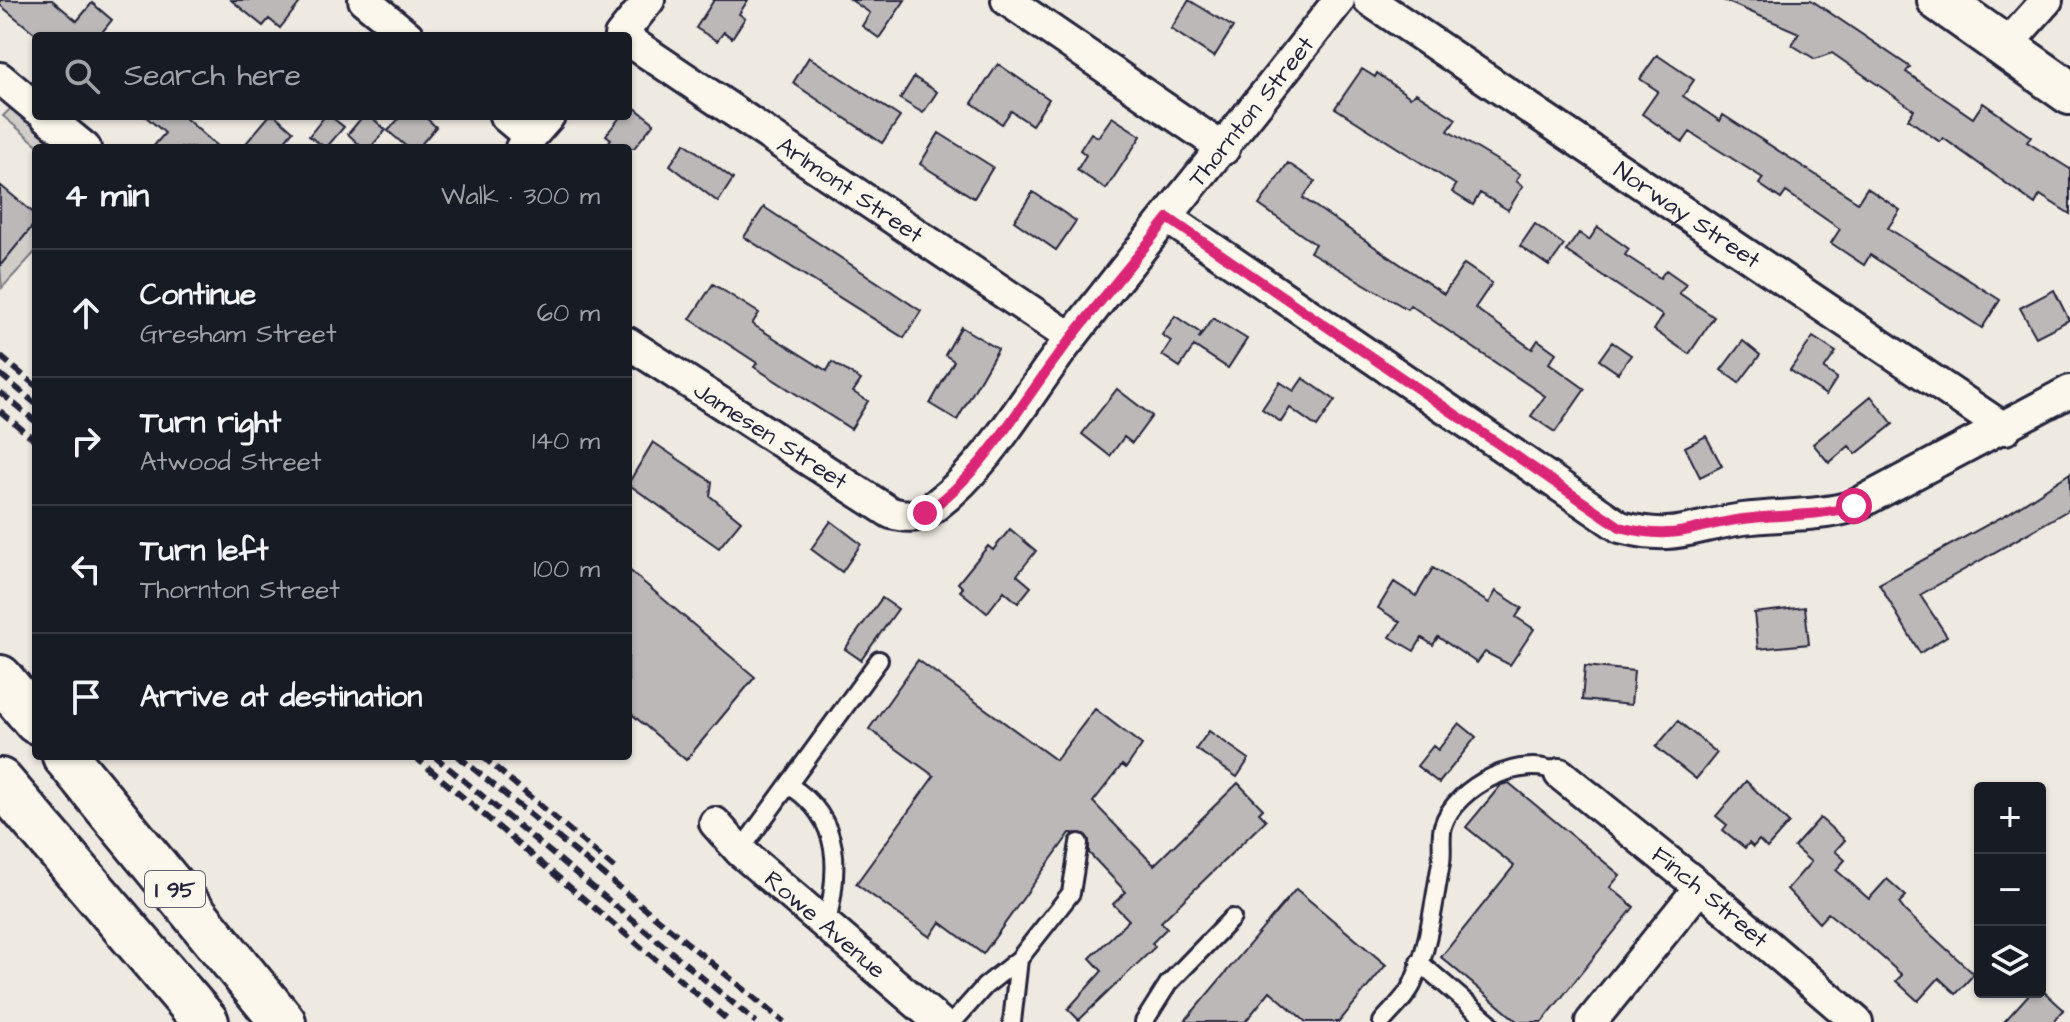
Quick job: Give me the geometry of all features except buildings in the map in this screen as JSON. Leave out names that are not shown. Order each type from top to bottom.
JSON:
[{"type":"highway","points":[[0,678],[32,716]]},
{"type":"highway","name":"I 95","points":[[68,760],[283,1022]]},
{"type":"highway","name":"I 95","points":[[0,781],[206,1022]]},
{"type":"street","points":[[364,0],[403,32]]},
{"type":"street","points":[[623,32],[649,0]]},
{"type":"street","points":[[1007,0],[1224,149]]},
{"type":"street","name":"Thornton Street","points":[[918,516],[948,495],[986,452],[1071,338],[1224,149],[1339,0]]},
{"type":"street","name":"Norway Street","points":[[1369,0],[2005,429]]},
{"type":"street","points":[[1939,0],[2070,93]]},
{"type":"street","points":[[2005,47],[2047,0]]},
{"type":"street","name":"Arlmont Street","points":[[632,43],[1071,338]]},
{"type":"street","points":[[0,78],[32,105]]},
{"type":"street","points":[[51,120],[80,144]]},
{"type":"street","points":[[511,120],[533,134]]},
{"type":"street","points":[[1168,218],[1620,527],[1674,535],[1741,519],[1831,513],[1876,496],[2005,429],[2070,391]]},
{"type":"street","name":"Jamesen Street","points":[[632,346],[891,513],[918,516]]},
{"type":"street","name":"Finch Street","points":[[1560,774],[1700,887],[1857,1022]]},
{"type":"street","name":"Rowe Avenue","points":[[715,823],[740,851],[939,1022]]},
{"type":"street","points":[[1591,1022],[1700,887]]},
{"type":"lane","points":[[740,851],[879,660]]},
{"type":"lane","points":[[1382,1022],[1412,985],[1442,858],[1443,826],[1457,801],[1475,786],[1513,769],[1535,765],[1560,774]]},
{"type":"lane","points":[[790,786],[808,797],[834,842],[837,883],[826,927]]},
{"type":"lane","points":[[953,1022],[985,986],[1019,959],[1071,893],[1079,843]]},
{"type":"lane","points":[[1144,1022],[1168,984],[1232,918]]},
{"type":"lane","points":[[1012,1022],[1019,959]]},
{"type":"lane","points":[[1419,962],[1489,1022]]},
{"type":"shaded area","points":[[11,108],[54,144],[36,144],[3,116]]},
{"type":"shaded area","points":[[32,227],[32,255],[2,288],[0,266]]},
{"type":"railway","points":[[0,356],[32,383]]},
{"type":"railway","points":[[0,374],[32,401]]},
{"type":"railway","points":[[0,392],[32,419]]},
{"type":"railway","points":[[0,411],[32,438]]},
{"type":"railway","points":[[419,760],[730,1022]]},
{"type":"railway","points":[[439,760],[756,1022]]},
{"type":"railway","points":[[463,760],[784,1022]]},
{"type":"railway","points":[[487,760],[614,868]]},
{"type":"route","points":[[925,513],[948,495],[986,452],[1071,338],[1168,218],[1620,527],[1647,534],[1674,535],[1741,519],[1831,513],[1854,506]]}]
